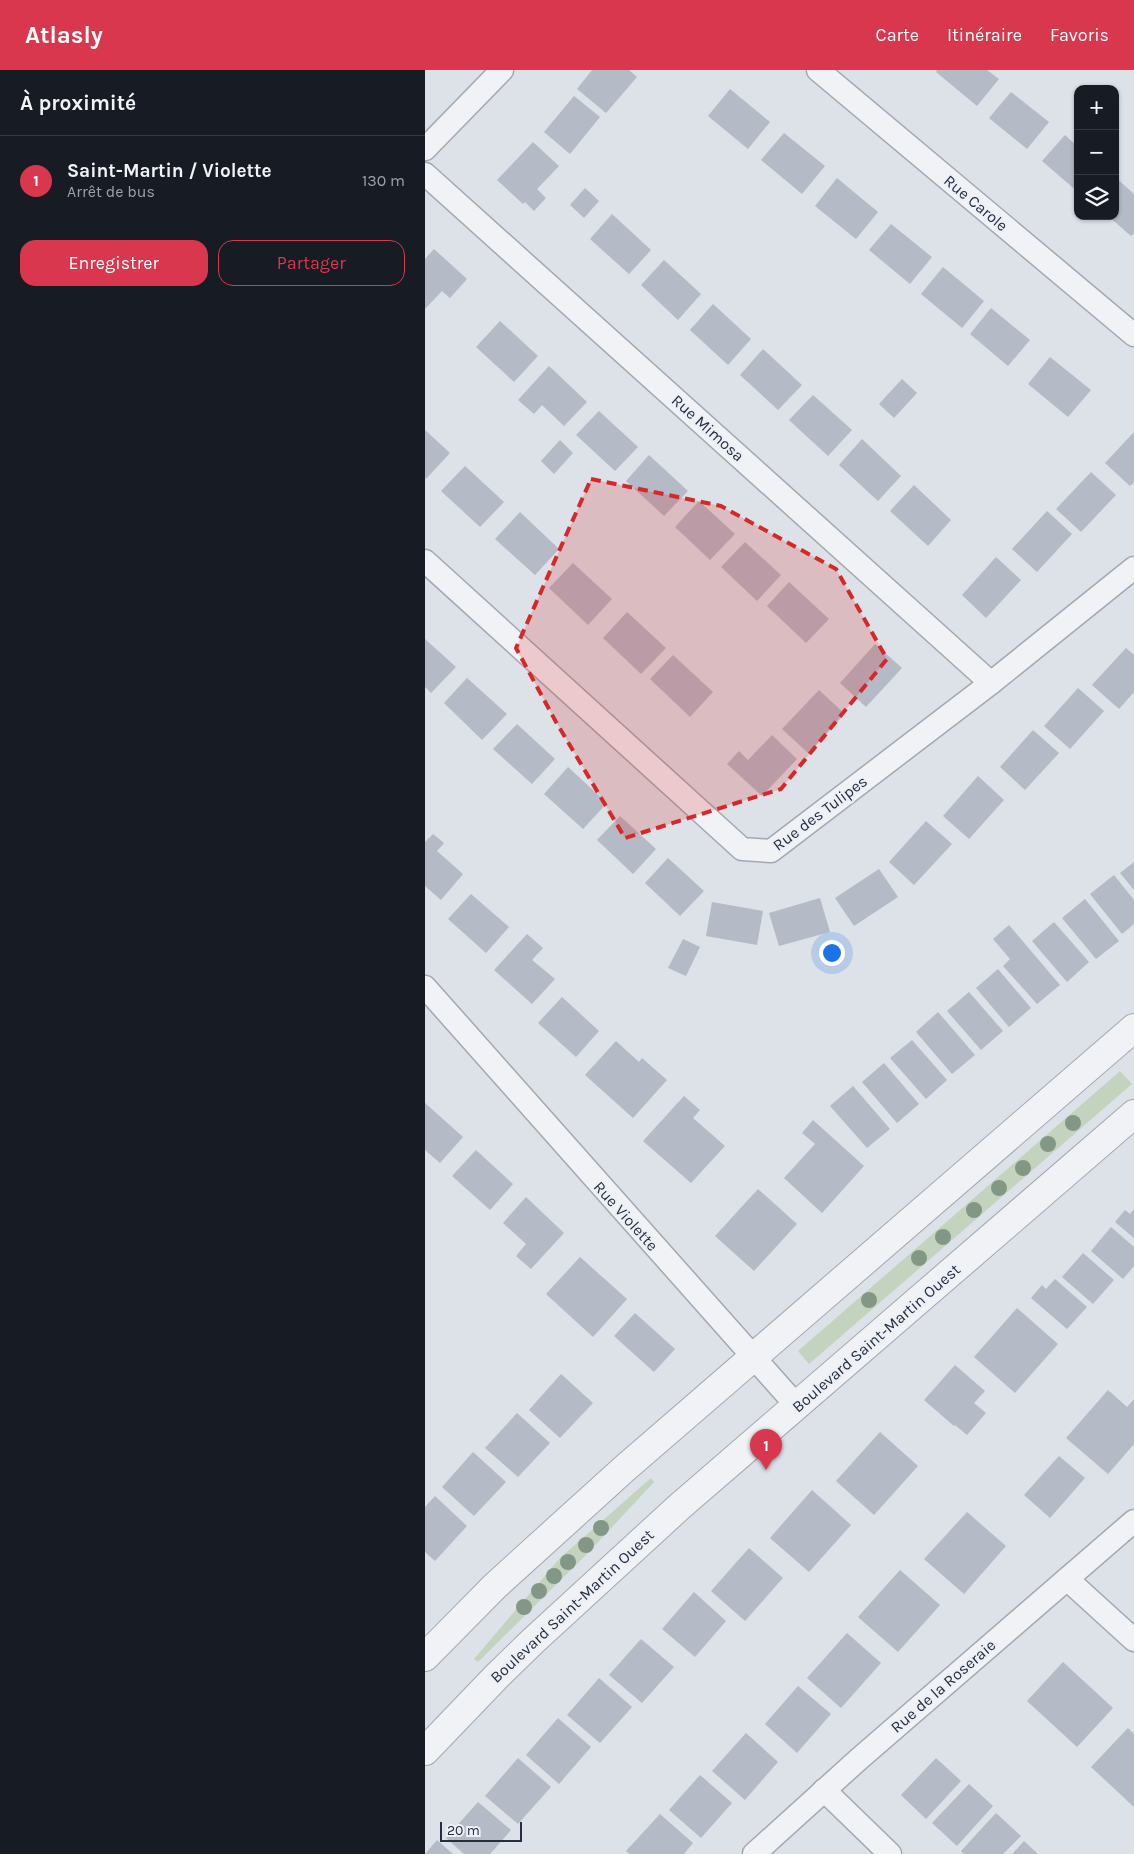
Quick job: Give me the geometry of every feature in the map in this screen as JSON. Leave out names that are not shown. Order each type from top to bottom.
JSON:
[{"type":"street","points":[[425,149],[502,70]]},
{"type":"street","name":"Rue Carole","points":[[818,70],[1134,335]]},
{"type":"street","name":"Rue Mimosa","points":[[425,174],[991,682]]},
{"type":"street","name":"Rue des Tulipes","points":[[425,561],[741,849],[771,851],[991,682],[1134,568]]},
{"type":"street","name":"Rue Violette","points":[[425,987],[797,1406]]},
{"type":"street","points":[[425,1015],[457,1024]]},
{"type":"street","points":[[425,1657],[495,1586],[624,1469],[1134,1028]]},
{"type":"street","name":"Boulevard Saint-Martin Ouest","points":[[425,1751],[497,1676],[679,1507],[1134,1114]]},
{"type":"street","name":"Rue de la Roseraie","points":[[754,1854],[823,1790],[1134,1521]]},
{"type":"street","points":[[1067,1579],[1134,1640]]},
{"type":"street","points":[[823,1790],[890,1854]]},
{"type":"highlighted area","points":[[591,479],[721,506],[836,569],[887,659],[781,789],[625,838],[556,722],[516,648]]},
{"type":"green space","points":[[1120,1071],[1132,1084],[809,1364],[798,1351]]},
{"type":"green space","points":[[651,1478],[654,1482],[586,1555],[478,1662],[474,1659],[560,1558]]},
{"type":"building","points":[[592,70],[629,70],[637,77],[606,113],[577,89]]},
{"type":"building","points":[[937,70],[987,70],[999,79],[977,106],[936,72]]},
{"type":"building","points":[[730,89],[770,122],[748,149],[708,116]]},
{"type":"building","points":[[1011,92],[1049,122],[1027,149],[989,118]]},
{"type":"building","points":[[574,96],[600,117],[570,154],[544,132]]},
{"type":"building","points":[[784,133],[825,166],[802,194],[761,160]]},
{"type":"building","points":[[1065,135],[1074,143],[1074,189],[1042,161]]},
{"type":"building","points":[[533,142],[559,166],[537,189],[546,198],[534,211],[525,202],[523,204],[497,180]]},
{"type":"building","points":[[837,178],[878,212],[856,239],[815,206]]},
{"type":"building","points":[[1119,181],[1134,194],[1134,233],[1131,236],[1113,220],[1119,220]]},
{"type":"building","points":[[585,188],[599,201],[584,218],[570,205]]},
{"type":"building","points":[[612,214],[651,250],[629,274],[590,239]]},
{"type":"building","points":[[891,224],[932,257],[910,284],[869,250]]},
{"type":"building","points":[[434,249],[467,279],[450,298],[442,291],[425,309],[425,259]]},
{"type":"building","points":[[664,260],[701,294],[678,320],[641,285]]},
{"type":"building","points":[[943,267],[984,301],[962,328],[921,294]]},
{"type":"building","points":[[713,304],[751,339],[728,365],[690,330]]},
{"type":"building","points":[[991,308],[1030,340],[1008,366],[970,334]]},
{"type":"building","points":[[500,321],[538,356],[514,382],[476,347]]},
{"type":"building","points":[[763,349],[802,385],[778,410],[740,375]]},
{"type":"building","points":[[1050,357],[1091,390],[1068,417],[1028,384]]},
{"type":"building","points":[[549,366],[587,402],[564,426],[542,405],[534,414],[518,400]]},
{"type":"building","points":[[902,379],[917,393],[894,418],[879,404]]},
{"type":"building","points":[[813,395],[852,430],[828,456],[789,420]]},
{"type":"building","points":[[599,411],[638,447],[615,471],[576,435]]},
{"type":"building","points":[[425,430],[450,453],[426,479],[425,477]]},
{"type":"building","points":[[1134,432],[1134,482],[1130,486],[1105,463]]},
{"type":"building","points":[[862,439],[901,476],[878,501],[839,465]]},
{"type":"building","points":[[560,440],[573,453],[554,474],[541,461]]},
{"type":"building","points":[[649,455],[688,491],[664,516],[626,481]]},
{"type":"building","points":[[465,466],[504,502],[480,527],[441,491]]},
{"type":"building","points":[[1091,472],[1116,495],[1081,532],[1056,509]]},
{"type":"building","points":[[914,485],[951,520],[928,546],[890,511]]},
{"type":"building","points":[[699,501],[735,534],[710,560],[675,527]]},
{"type":"building","points":[[1047,511],[1072,534],[1037,572],[1012,549]]},
{"type":"building","points":[[520,512],[559,549],[535,575],[495,539]]},
{"type":"building","points":[[745,542],[781,575],[757,601],[721,567]]},
{"type":"building","points":[[996,557],[1021,580],[986,618],[962,595]]},
{"type":"building","points":[[573,563],[612,599],[588,625],[549,588]]},
{"type":"building","points":[[789,582],[829,619],[806,643],[767,606]]},
{"type":"building","points":[[627,612],[666,648],[641,674],[603,638]]},
{"type":"building","points":[[425,639],[456,667],[431,693],[425,687]]},
{"type":"building","points":[[875,644],[902,668],[866,707],[840,683]]},
{"type":"building","points":[[1126,648],[1134,655],[1134,692],[1119,709],[1092,685]]},
{"type":"building","points":[[673,655],[713,692],[690,717],[650,679]]},
{"type":"building","points":[[467,678],[507,714],[482,740],[444,703]]},
{"type":"building","points":[[1078,688],[1104,711],[1070,749],[1044,726]]},
{"type":"building","points":[[819,690],[845,714],[808,753],[782,729]]},
{"type":"building","points":[[517,724],[555,759],[532,784],[493,749]]},
{"type":"building","points":[[1033,730],[1059,753],[1025,790],[1000,767]]},
{"type":"building","points":[[772,735],[797,759],[762,796],[727,764],[739,751],[748,760]]},
{"type":"building","points":[[568,767],[607,803],[583,829],[544,794]]},
{"type":"building","points":[[978,776],[1004,800],[969,839],[943,816]]},
{"type":"building","points":[[620,816],[656,849],[633,874],[597,840]]},
{"type":"building","points":[[926,821],[952,844],[914,885],[889,862]]},
{"type":"building","points":[[433,834],[444,843],[437,851],[463,874],[441,900],[425,886],[425,842]]},
{"type":"building","points":[[668,858],[704,891],[680,916],[645,883]]},
{"type":"building","points":[[1134,862],[1134,890],[1120,873]]},
{"type":"building","points":[[879,869],[898,897],[854,926],[835,898]]},
{"type":"building","points":[[1114,875],[1134,900],[1134,924],[1122,934],[1090,894]]},
{"type":"building","points":[[471,894],[509,927],[486,953],[448,919]]},
{"type":"building","points":[[820,898],[830,932],[779,946],[769,913]]},
{"type":"building","points":[[1085,899],[1119,941],[1096,959],[1062,918]]},
{"type":"building","points":[[712,902],[763,911],[757,945],[706,936]]},
{"type":"building","points":[[1054,922],[1089,962],[1067,982],[1032,941]]},
{"type":"building","points":[[1009,925],[1060,985],[1037,1004],[1003,966],[1010,959],[993,939]]},
{"type":"building","points":[[527,934],[543,948],[532,960],[555,979],[532,1004],[494,970]]},
{"type":"building","points":[[683,939],[700,947],[686,976],[668,968]]},
{"type":"building","points":[[998,969],[1031,1008],[1009,1027],[976,988]]},
{"type":"building","points":[[969,992],[1003,1031],[981,1050],[947,1011]]},
{"type":"building","points":[[562,997],[599,1031],[576,1057],[538,1023]]},
{"type":"building","points":[[938,1012],[975,1055],[952,1074],[916,1032]]},
{"type":"building","points":[[912,1040],[947,1080],[926,1099],[890,1058]]},
{"type":"building","points":[[616,1041],[639,1062],[642,1058],[667,1080],[633,1118],[585,1075]]},
{"type":"building","points":[[884,1063],[919,1104],[897,1123],[862,1082]]},
{"type":"building","points":[[853,1086],[890,1129],[867,1148],[830,1106]]},
{"type":"building","points":[[684,1096],[700,1110],[693,1118],[725,1146],[691,1183],[643,1141]]},
{"type":"building","points":[[425,1103],[463,1137],[440,1163],[425,1150]]},
{"type":"building","points":[[813,1120],[864,1166],[822,1213],[784,1178],[815,1144],[802,1133]]},
{"type":"building","points":[[476,1150],[513,1184],[490,1210],[452,1176]]},
{"type":"building","points":[[758,1189],[797,1224],[754,1271],[715,1236]]},
{"type":"building","points":[[526,1197],[564,1233],[531,1269],[516,1256],[526,1244],[503,1223]]},
{"type":"building","points":[[1134,1209],[1134,1238],[1115,1222],[1125,1210],[1130,1214]]},
{"type":"building","points":[[1111,1227],[1134,1247],[1134,1266],[1123,1279],[1091,1251]]},
{"type":"building","points":[[1083,1253],[1114,1280],[1093,1304],[1062,1277]]},
{"type":"building","points":[[580,1257],[627,1299],[593,1337],[546,1294]]},
{"type":"building","points":[[1055,1279],[1087,1307],[1067,1329],[1031,1298],[1042,1285],[1046,1289]]},
{"type":"building","points":[[1017,1308],[1058,1344],[1015,1393],[974,1357]]},
{"type":"building","points":[[635,1313],[675,1349],[654,1372],[614,1336]]},
{"type":"building","points":[[955,1365],[985,1391],[974,1403],[986,1413],[967,1435],[924,1400]]},
{"type":"building","points":[[561,1374],[593,1403],[560,1438],[529,1410]]},
{"type":"building","points":[[1108,1390],[1127,1407],[1134,1399],[1134,1444],[1108,1474],[1066,1438]]},
{"type":"building","points":[[517,1413],[550,1443],[518,1477],[485,1448]]},
{"type":"building","points":[[880,1432],[918,1466],[874,1515],[836,1481]]},
{"type":"building","points":[[473,1452],[506,1482],[474,1516],[442,1487]]},
{"type":"building","points":[[1059,1456],[1085,1478],[1050,1518],[1024,1495]]},
{"type":"building","points":[[812,1490],[851,1525],[809,1572],[770,1538]]},
{"type":"building","points":[[435,1496],[467,1526],[435,1561],[425,1552],[425,1507]]},
{"type":"building","points":[[967,1512],[1006,1546],[964,1594],[924,1559]]},
{"type":"building","points":[[749,1548],[783,1578],[745,1621],[711,1591]]},
{"type":"building","points":[[900,1570],[940,1605],[898,1652],[858,1617]]},
{"type":"building","points":[[694,1592],[726,1621],[695,1657],[662,1629]]},
{"type":"building","points":[[847,1633],[881,1663],[841,1708],[807,1678]]},
{"type":"building","points":[[641,1639],[674,1667],[642,1703],[609,1675]]},
{"type":"building","points":[[1063,1662],[1113,1708],[1077,1747],[1027,1701]]},
{"type":"building","points":[[599,1678],[632,1707],[600,1743],[567,1715]]},
{"type":"building","points":[[798,1686],[831,1714],[797,1753],[765,1724]]},
{"type":"building","points":[[558,1718],[591,1747],[559,1784],[526,1755]]},
{"type":"building","points":[[1128,1728],[1134,1734],[1134,1807],[1091,1767]]},
{"type":"building","points":[[746,1733],[778,1762],[745,1800],[712,1771]]},
{"type":"building","points":[[518,1758],[551,1787],[518,1824],[485,1796]]},
{"type":"building","points":[[936,1758],[961,1781],[926,1819],[901,1795]]},
{"type":"building","points":[[700,1775],[732,1803],[701,1838],[669,1810]]},
{"type":"building","points":[[969,1784],[993,1806],[957,1846],[932,1823]]},
{"type":"building","points":[[478,1802],[511,1830],[490,1854],[464,1854],[446,1838]]},
{"type":"building","points":[[996,1813],[1021,1836],[1003,1854],[964,1854],[961,1851]]},
{"type":"building","points":[[660,1814],[693,1843],[684,1854],[630,1854],[626,1851]]},
{"type":"building","points":[[437,1840],[453,1854],[425,1854]]},
{"type":"building","points":[[1024,1841],[1038,1854],[1012,1854]]},
{"type":"place","name":"Saint-Martin / Violette","points":[[766,1470]]}]
